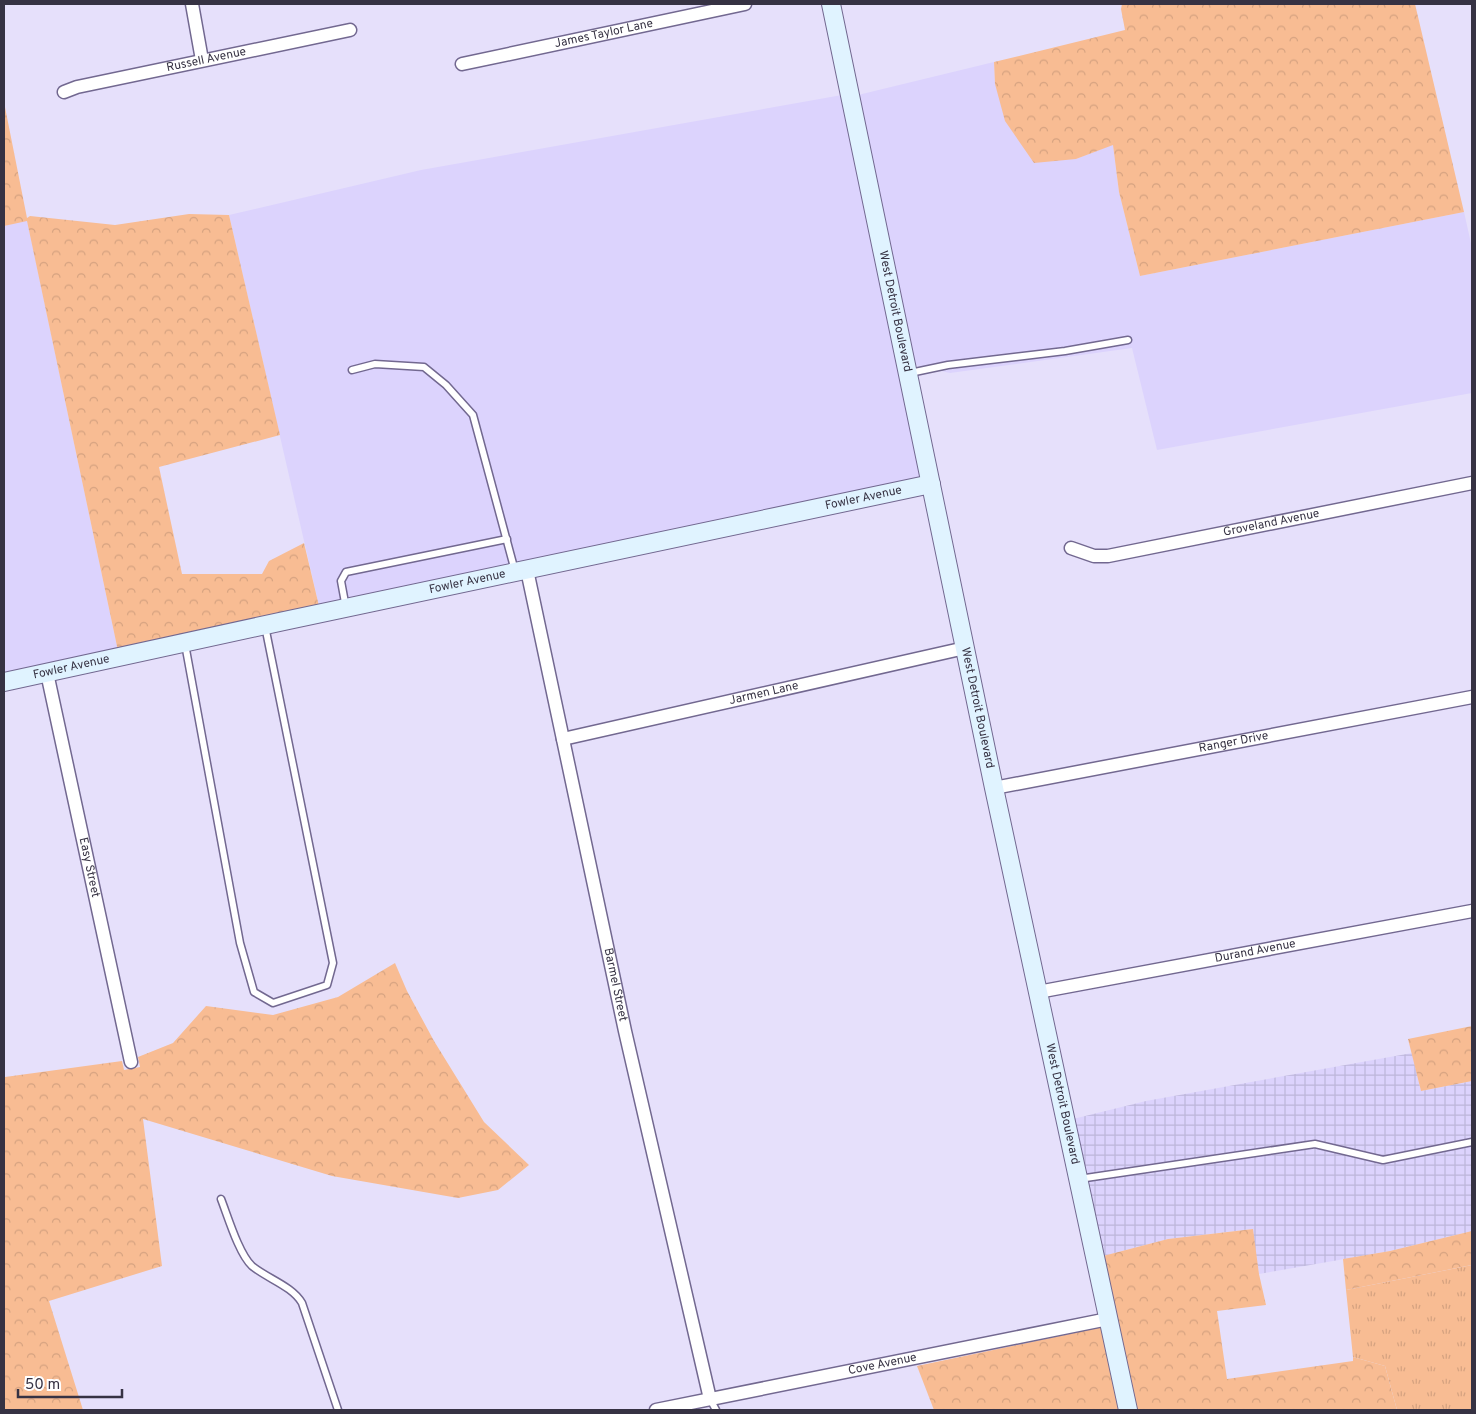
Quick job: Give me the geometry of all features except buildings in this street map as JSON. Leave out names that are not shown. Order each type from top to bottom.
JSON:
[{"type":"street","points":[[192,4],[202,60]]},
{"type":"street","name":"James Taylor Lane","points":[[462,64],[745,4]]},
{"type":"street","name":"West Detroit Boulevard","points":[[831,4],[994,788],[1128,1410]]},
{"type":"street","name":"Russell Avenue","points":[[64,92],[202,60],[350,30]]},
{"type":"street","name":"Groveland Avenue","points":[[1071,548],[1094,556],[1108,556],[1472,483]]},
{"type":"street","name":"Fowler Avenue","points":[[4,682],[932,484]]},
{"type":"street","name":"Barmel Street","points":[[521,571],[563,739],[625,1030],[710,1399]]},
{"type":"street","name":"Jarmen Lane","points":[[563,739],[965,648]]},
{"type":"street","name":"Easy Street","points":[[47,673],[131,1062]]},
{"type":"street","name":"Ranger Drive","points":[[994,788],[1472,697]]},
{"type":"street","name":"Durand Avenue","points":[[1038,992],[1472,911]]},
{"type":"street","name":"Cove Avenue","points":[[656,1410],[1108,1319]]},
{"type":"lane","points":[[908,373],[948,365],[1065,351],[1128,340]]},
{"type":"lane","points":[[352,370],[375,364],[424,367],[453,393],[473,415],[507,539],[521,571]]},
{"type":"lane","points":[[346,608],[341,581],[346,572],[507,539]]},
{"type":"lane","points":[[185,642],[240,943],[254,992],[273,1003],[326,985],[333,963],[265,625]]},
{"type":"lane","points":[[1078,1179],[1315,1144],[1383,1160],[1472,1142]]},
{"type":"lane","points":[[222,1200],[240,1248],[251,1265],[294,1293],[302,1303],[338,1410]]},
{"type":"lane","points":[[710,1399],[716,1410]]},
{"type":"shaded area","points":[[994,62],[995,84],[1076,159],[1113,144],[1119,192],[1140,276],[1464,212],[1472,248],[1472,393],[1157,450],[1132,348],[950,373],[915,365],[858,95]]},
{"type":"shaded area","points":[[842,95],[922,479],[319,606],[229,215],[421,170]]},
{"type":"shaded area","points":[[27,220],[118,651],[6,674],[4,664],[4,226]]},
{"type":"shaded area","points":[[1412,1053],[1421,1091],[1472,1081],[1472,1231],[1390,1251],[1259,1274],[1252,1229],[1168,1239],[1103,1256],[1073,1119],[1146,1101]]},
{"type":"green space","points":[[1122,4],[1415,4],[1464,212],[1140,276],[1119,192],[1113,145],[1076,159],[1034,163],[1005,121],[995,84],[994,62],[1125,30],[1121,9]]},
{"type":"green space","points":[[4,102],[27,218],[30,216],[115,225],[189,214],[229,215],[280,435],[159,467],[182,574],[262,574],[269,561],[304,543],[319,606],[118,651],[27,221],[4,226]]},
{"type":"green space","points":[[395,963],[407,991],[434,1041],[484,1122],[529,1165],[498,1190],[458,1198],[332,1176],[143,1119],[162,1266],[49,1301],[83,1410],[4,1410],[4,1073],[5,1077],[122,1061],[124,1070],[140,1067],[138,1057],[173,1043],[206,1006],[273,1015],[338,997]]},
{"type":"green space","points":[[1472,1026],[1472,1081],[1421,1091],[1408,1039]]},
{"type":"green space","points":[[1253,1229],[1259,1274],[1266,1305],[1217,1311],[1227,1379],[1353,1361],[1353,1357],[1385,1366],[1397,1410],[1136,1410],[1103,1256],[1168,1239]]},
{"type":"green space","points":[[1472,1231],[1472,1265],[1346,1290],[1343,1259],[1390,1251]]},
{"type":"green space","points":[[1472,1265],[1472,1410],[1397,1410],[1385,1366],[1353,1357],[1346,1290]]},
{"type":"green space","points":[[1102,1327],[1120,1410],[934,1410],[917,1366]]}]
